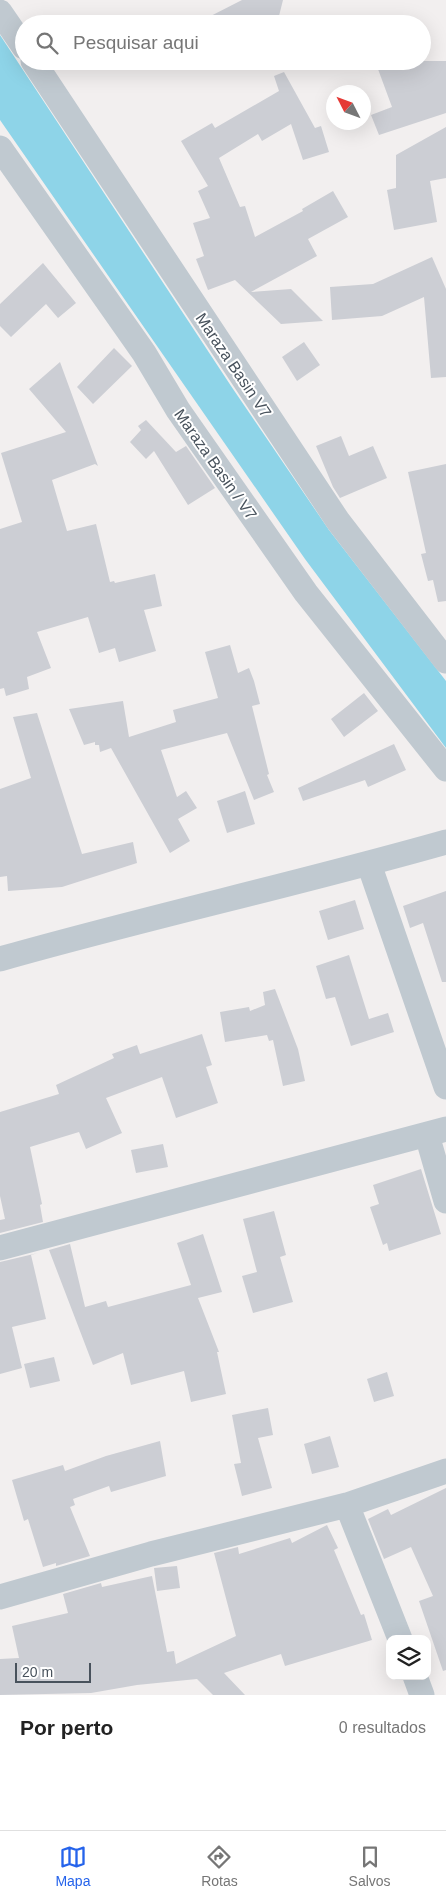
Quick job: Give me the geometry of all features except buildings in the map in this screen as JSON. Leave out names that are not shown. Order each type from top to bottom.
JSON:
[{"type":"street","points":[[0,12],[15,34]]},
{"type":"street","name":"Maraza Basin V7","points":[[39,70],[338,521],[446,661]]},
{"type":"street","name":"Maraza Basin / V7","points":[[0,148],[144,353],[178,410],[306,593],[446,769]]},
{"type":"street","points":[[0,959],[127,923],[369,864],[446,842]]},
{"type":"street","points":[[369,864],[446,1087]]},
{"type":"street","points":[[0,1248],[436,1132],[446,1201]]},
{"type":"street","points":[[0,1597],[150,1554],[347,1505],[446,1471]]},
{"type":"street","points":[[347,1505],[398,1635]]},
{"type":"street","points":[[416,1680],[422,1695]]},
{"type":"water","points":[[0,35],[15,58],[15,70],[23,70],[231,386],[329,530],[446,681],[446,748],[305,559],[0,120]]}]
